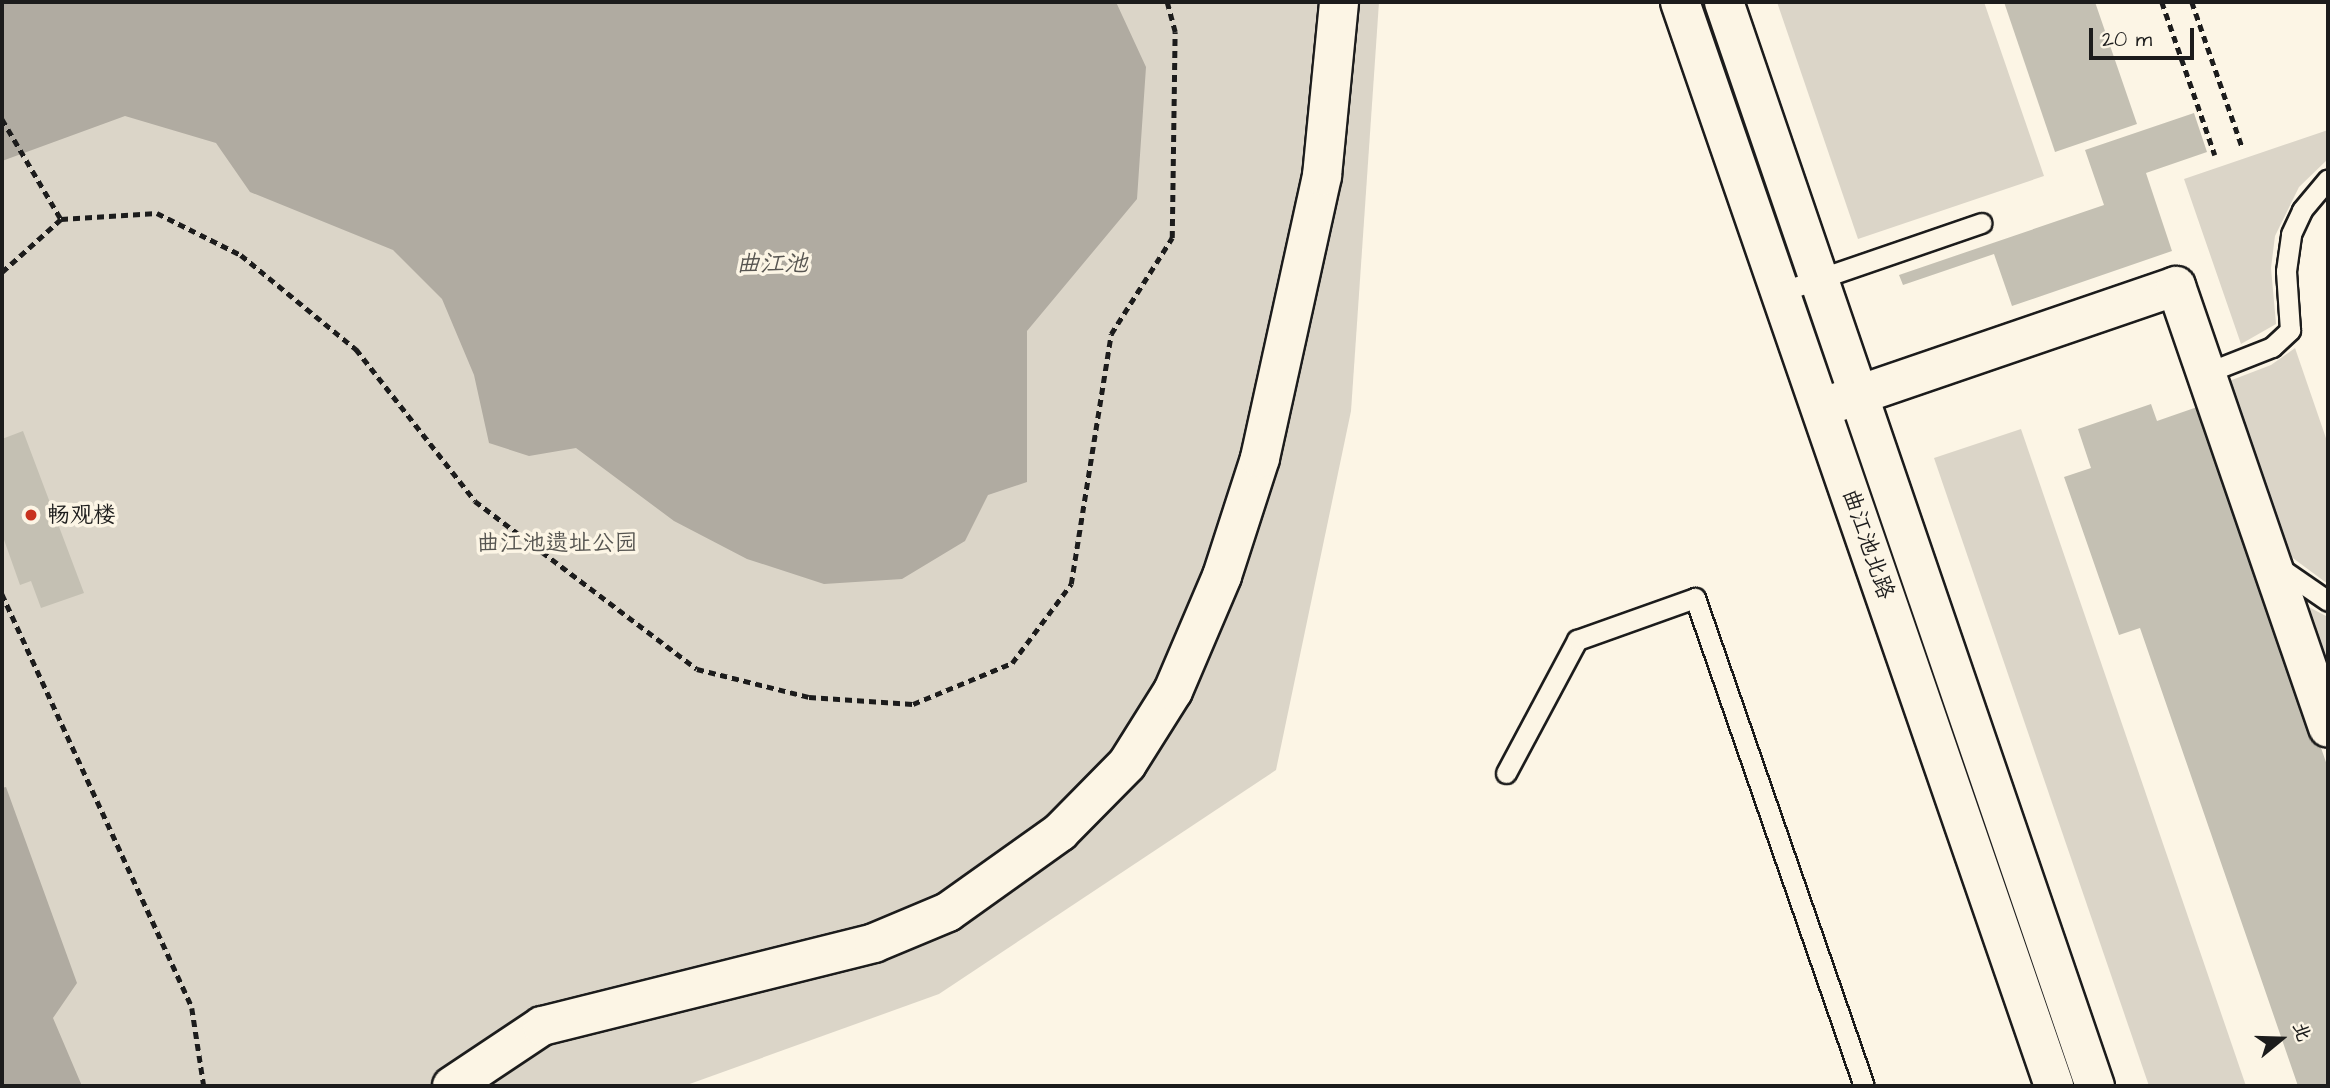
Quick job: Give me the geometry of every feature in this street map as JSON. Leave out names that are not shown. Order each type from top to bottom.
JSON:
[{"type":"street","points":[[452,1086],[542,1026],[874,943],[948,912],[1060,832],[1127,764],[1173,691],[1222,576],[1260,458],[1322,176],[1339,2]]},
{"type":"street","name":"曲江池北路","points":[[1680,2],[2054,1086]]},
{"type":"street","name":"曲江池北路","points":[[1724,2],[2095,1086]]},
{"type":"street","points":[[1821,408],[2176,286],[2328,728]]},
{"type":"lane","points":[[2206,373],[2272,347],[2290,330],[2286,271],[2291,234],[2302,210],[2328,179]]},
{"type":"lane","points":[[1781,292],[1981,223]]},
{"type":"lane","points":[[2270,560],[2328,601]]},
{"type":"lane","points":[[1506,773],[1577,640],[1695,598],[1864,1086]]},
{"type":"path","points":[[2,272],[61,219],[157,214],[241,256],[356,349],[475,501],[697,669],[809,697],[913,704],[1012,663],[1071,584],[1111,334],[1172,238],[1175,32],[1167,2]]},
{"type":"path","points":[[2162,2],[2215,155]]},
{"type":"path","points":[[2192,2],[2242,146]]},
{"type":"path","points":[[2,119],[61,219]]},
{"type":"path","points":[[2,594],[191,1008],[204,1086]]},
{"type":"green space","name":"曲江池遗址公园","points":[[2,2],[1379,2],[1351,411],[1276,770],[939,994],[684,1086],[2,1086]]},
{"type":"green space","points":[[1777,2],[1984,2],[2044,176],[1858,239]]},
{"type":"green space","points":[[2328,130],[2328,159],[2299,187],[2275,236],[2271,268],[2276,324],[2241,344],[2184,179]]},
{"type":"green space","points":[[2295,348],[2328,444],[2328,584],[2282,550],[2224,383],[2271,365]]},
{"type":"green space","points":[[2021,429],[2246,1086],[2149,1086],[1934,458]]},
{"type":"green space","points":[[2299,602],[2328,617],[2328,686]]},
{"type":"water","name":"曲江池","points":[[2,2],[1116,2],[1146,67],[1137,199],[1027,331],[1027,482],[988,495],[965,541],[902,579],[824,584],[747,559],[674,521],[576,448],[529,456],[489,443],[474,375],[442,299],[393,250],[250,192],[216,143],[125,116],[2,161]]},
{"type":"water","points":[[6,787],[77,983],[53,1018],[82,1086],[2,1086],[2,788]]},
{"type":"building","points":[[2004,2],[2095,2],[2137,124],[2055,152]]},
{"type":"building","points":[[2194,113],[2207,152],[2146,173],[2172,251],[2012,306],[1994,254],[1903,285],[1899,275],[2104,205],[2085,150]]},
{"type":"building","points":[[2151,404],[2157,421],[2203,405],[2328,768],[2328,1086],[2298,1086],[2140,628],[2119,635],[2064,477],[2091,468],[2078,429]]},
{"type":"building","points":[[23,431],[84,593],[41,608],[31,581],[20,585],[2,534],[2,439]]},
{"type":"place","name":"畅观楼","points":[[31,515]]}]
